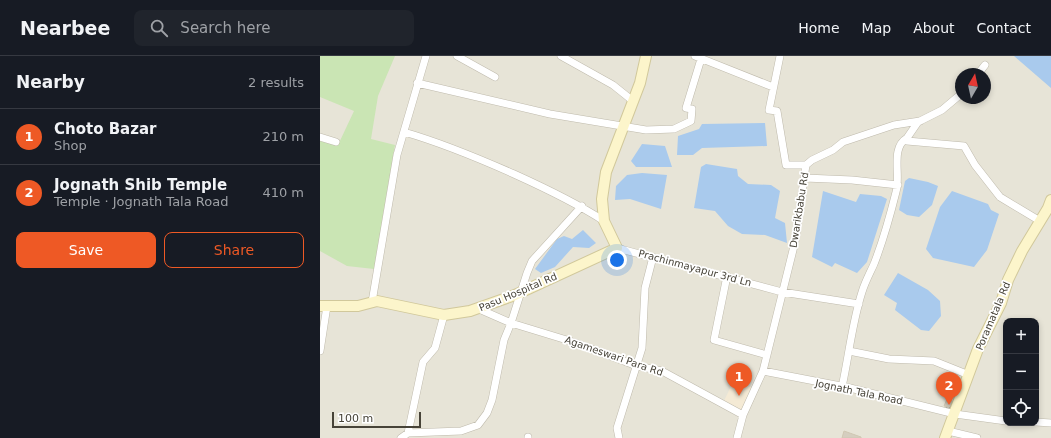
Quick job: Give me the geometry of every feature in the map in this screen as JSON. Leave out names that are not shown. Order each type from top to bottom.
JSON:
[{"type":"main road","points":[[617,248],[604,220],[602,199],[606,172],[640,83],[646,56]]},
{"type":"main road","name":"Poramatala Rd","points":[[947,434],[978,349],[1001,303],[1008,280],[1022,251],[1050,206]]},
{"type":"main road","name":"Pasu Hospital Rd","points":[[324,306],[358,306],[377,301],[444,315],[479,309],[521,292],[617,248]]},
{"type":"street","points":[[372,302],[397,155],[426,56]]},
{"type":"street","points":[[457,56],[495,77]]},
{"type":"street","points":[[561,56],[613,85],[633,101]]},
{"type":"street","name":"Dwarikbabu Rd","points":[[738,438],[743,416],[763,371],[767,355],[795,242],[806,165],[786,165],[777,112],[769,110],[780,56]]},
{"type":"street","points":[[417,83],[550,114],[646,130],[674,129],[691,121],[692,109],[686,108],[698,57],[773,88]]},
{"type":"street","points":[[806,165],[812,160],[833,150],[843,142],[894,125],[920,121],[942,110],[955,99]]},
{"type":"street","points":[[842,387],[849,351],[849,340],[858,304],[878,250],[898,185],[897,156],[901,141],[907,138],[920,121]]},
{"type":"street","points":[[404,132],[430,139],[478,158],[582,206],[604,220]]},
{"type":"street","points":[[320,137],[336,142]]},
{"type":"street","points":[[907,138],[907,141],[910,143],[964,146],[975,165],[1000,197],[1040,221]]},
{"type":"street","points":[[804,178],[852,180],[898,185]]},
{"type":"street","points":[[401,438],[408,433],[460,430],[478,426],[492,400],[504,340],[521,292],[523,281],[532,261],[582,206]]},
{"type":"street","name":"Prachinmayapur 3rd Ln","points":[[617,248],[727,276],[782,294],[858,304]]},
{"type":"street","points":[[619,438],[617,428],[642,348],[646,288],[653,257]]},
{"type":"street","points":[[727,276],[714,340],[767,355]]},
{"type":"street","points":[[320,351],[324,306]]},
{"type":"street","name":"Agameswari Para Rd","points":[[479,309],[511,323],[570,341],[637,366],[662,371],[743,416]]},
{"type":"street","points":[[408,433],[423,362],[435,348],[444,315]]},
{"type":"street","points":[[849,351],[889,359],[934,361],[969,375]]},
{"type":"street","name":"Jognath Tala Road","points":[[763,371],[842,387],[955,414],[1003,420]]},
{"type":"street","points":[[1039,422],[1051,422]]},
{"type":"street","points":[[947,434],[977,438]]},
{"type":"shaded area","points":[[320,56],[1051,56],[1051,438],[320,438]]},
{"type":"shaded area","points":[[734,380],[754,389],[743,414],[723,403]]},
{"type":"green space","points":[[320,56],[395,56],[378,96],[371,139],[395,145],[374,269],[347,266],[320,251],[320,139],[338,145],[354,111],[320,97]]},
{"type":"water","points":[[1014,56],[1051,56],[1051,88]]},
{"type":"water","points":[[765,123],[767,146],[702,148],[693,155],[677,155],[678,136],[699,129],[702,124]]},
{"type":"water","points":[[642,144],[665,146],[672,167],[636,167],[631,161]]},
{"type":"water","points":[[706,164],[737,169],[738,176],[748,184],[771,185],[780,191],[775,218],[785,223],[787,243],[765,235],[742,234],[728,226],[715,211],[694,208],[701,167]]},
{"type":"water","points":[[642,173],[667,175],[661,209],[630,199],[615,200],[616,186],[627,175]]},
{"type":"water","points":[[909,178],[938,186],[932,205],[919,217],[907,215],[899,210],[905,181]]},
{"type":"water","points":[[823,191],[856,202],[860,194],[881,196],[887,199],[867,262],[857,273],[835,263],[832,267],[812,257]]},
{"type":"water","points":[[952,191],[988,204],[991,210],[999,214],[987,250],[974,267],[933,258],[926,249],[940,207]]},
{"type":"water","points":[[583,230],[596,243],[589,248],[573,247],[555,267],[541,273],[535,269],[557,239],[564,236],[572,239]]},
{"type":"water","points":[[898,273],[928,290],[940,301],[941,316],[929,331],[921,330],[895,310],[897,303],[884,295]]},
{"type":"building","points":[[947,399],[952,401],[949,407],[944,406]]},
{"type":"building","points":[[844,431],[861,437],[861,438],[842,438]]},
{"type":"place","name":"Choto Bazar","points":[[739,396]]},
{"type":"place","name":"Jognath Shib Temple","points":[[949,405]]}]
